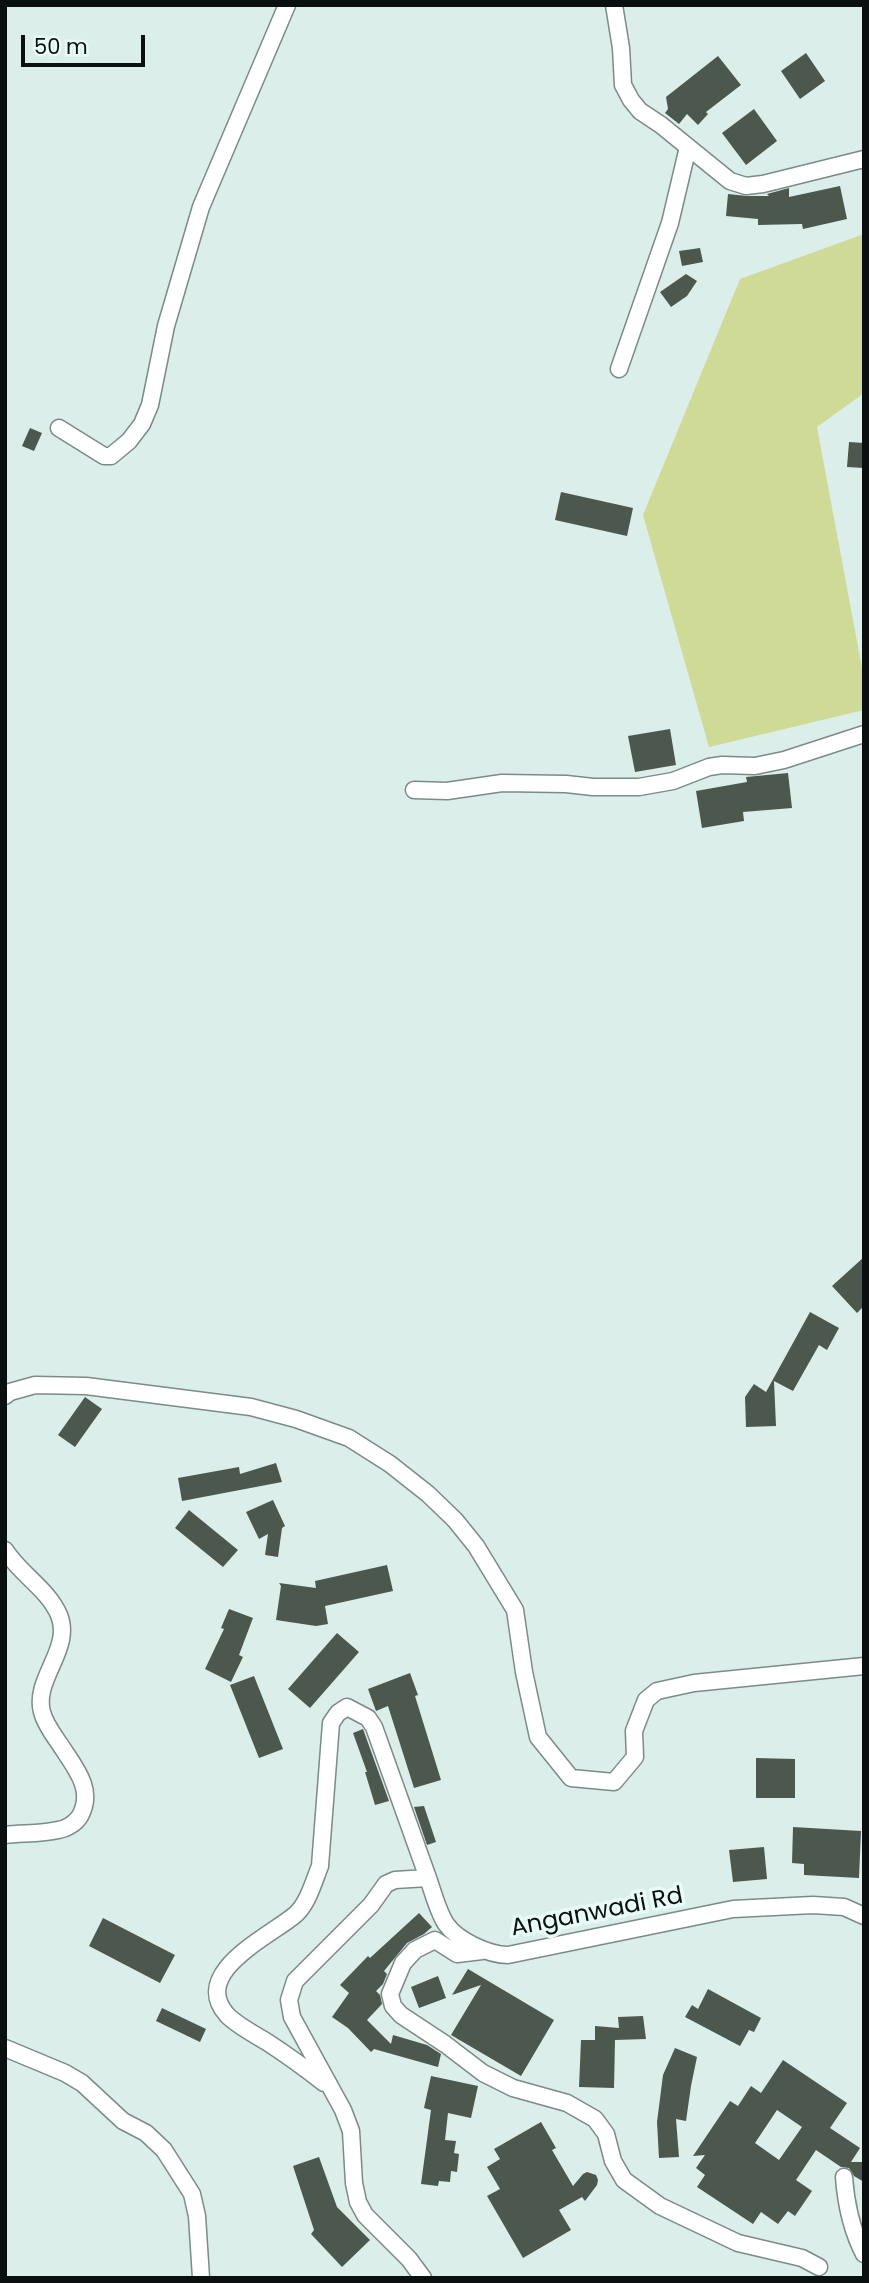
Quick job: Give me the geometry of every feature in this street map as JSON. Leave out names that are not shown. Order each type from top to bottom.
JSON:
[{"type":"street","points":[[60,428],[104,456],[111,456],[129,441],[142,424],[150,405],[166,326],[201,207],[287,5]]},
{"type":"street","points":[[614,5],[621,48],[623,85],[631,100],[640,111],[730,181],[746,186],[763,184],[864,159]]},
{"type":"street","points":[[619,369],[670,223],[688,147]]},
{"type":"street","points":[[414,790],[447,791],[502,783],[639,787],[673,781],[709,767],[755,766],[775,762],[864,734]]},
{"type":"street","points":[[5,1396],[35,1385],[86,1386],[251,1407],[296,1419],[349,1438],[390,1464],[455,1520],[476,1546],[515,1610],[524,1672],[538,1737],[571,1778],[614,1782],[635,1757],[634,1731],[646,1700],[657,1691],[694,1683],[864,1665]]},
{"type":"street","points":[[5,1550],[13,1564],[46,1594],[59,1615],[62,1631],[40,1698],[42,1714],[82,1778],[86,1794],[85,1807],[78,1821],[61,1830],[5,1835]]},
{"type":"street","name":"Anganwadi Rd","points":[[330,2087],[228,2015],[218,1994],[218,1982],[236,1957],[298,1912],[313,1886],[320,1866],[331,1723],[338,1713],[347,1707],[368,1718],[373,1727],[447,1925],[482,1951],[508,1955],[733,1909],[813,1905],[844,1908],[864,1916]]},
{"type":"street","points":[[423,2278],[409,2259],[365,2215],[358,2202],[354,2183],[351,2131],[292,2017],[289,2000],[295,1982],[371,1905],[386,1884],[395,1880],[428,1878]]},
{"type":"street","points":[[482,1951],[457,1954],[435,1940],[415,1950],[402,1963],[396,1978],[390,1994],[393,2006],[401,2015],[482,2073],[513,2088],[567,2103],[595,2119],[606,2134],[614,2161],[624,2180],[660,2206],[738,2243],[802,2258],[819,2267]]},
{"type":"street","points":[[5,2048],[82,2083],[123,2121],[146,2133],[164,2151],[192,2193],[197,2216],[201,2278]]},
{"type":"street","points":[[844,2177],[846,2202],[854,2234],[864,2253]]},
{"type":"green space","points":[[864,234],[864,393],[817,427],[864,679],[864,710],[709,747],[643,515],[740,279]]},
{"type":"building","points":[[806,53],[825,81],[800,99],[781,71]]},
{"type":"building","points":[[718,56],[741,85],[706,112],[708,114],[698,125],[687,114],[679,124],[665,113],[668,109],[666,97]]},
{"type":"building","points":[[754,109],[777,141],[746,165],[722,133]]},
{"type":"building","points":[[840,186],[847,219],[803,229],[802,224],[758,225],[758,219],[726,216],[728,194],[769,196],[767,194],[789,188],[789,197]]},
{"type":"building","points":[[700,248],[703,262],[682,266],[679,251]]},
{"type":"building","points":[[686,274],[697,281],[687,296],[671,307],[660,292]]},
{"type":"building","points":[[30,428],[42,433],[34,451],[22,446]]},
{"type":"building","points":[[849,442],[864,443],[864,468],[847,467]]},
{"type":"building","points":[[561,492],[633,508],[627,536],[555,520]]},
{"type":"building","points":[[670,729],[676,765],[635,772],[628,736]]},
{"type":"building","points":[[788,773],[792,808],[743,812],[744,821],[702,828],[696,791],[747,782],[746,777]]},
{"type":"building","points":[[864,1257],[864,1306],[857,1313],[832,1286]]},
{"type":"building","points":[[810,1312],[839,1328],[827,1350],[819,1345],[793,1391],[774,1381],[776,1426],[746,1427],[745,1397],[754,1384],[766,1392]]},
{"type":"building","points":[[85,1397],[102,1409],[75,1447],[58,1435]]},
{"type":"building","points":[[276,1463],[282,1482],[182,1501],[178,1478],[239,1467],[240,1474]]},
{"type":"building","points":[[273,1500],[285,1526],[282,1528],[278,1557],[265,1555],[268,1534],[259,1539],[246,1512]]},
{"type":"building","points":[[189,1510],[238,1550],[223,1567],[175,1528]]},
{"type":"building","points":[[387,1565],[393,1591],[325,1606],[328,1624],[316,1626],[276,1620],[281,1586],[279,1583],[316,1588],[315,1581]]},
{"type":"building","points":[[229,1609],[253,1618],[239,1655],[243,1657],[231,1682],[205,1669],[224,1629],[221,1628]]},
{"type":"building","points":[[337,1633],[359,1652],[310,1708],[288,1689]]},
{"type":"building","points":[[410,1673],[441,1780],[414,1788],[388,1706],[376,1711],[368,1689]]},
{"type":"building","points":[[254,1676],[283,1749],[259,1758],[230,1685]]},
{"type":"building","points":[[363,1729],[389,1801],[375,1805],[353,1733]]},
{"type":"building","points":[[756,1758],[795,1759],[795,1798],[756,1798]]},
{"type":"building","points":[[424,1806],[436,1842],[427,1845],[414,1807]]},
{"type":"building","points":[[793,1827],[861,1831],[859,1878],[804,1875],[804,1864],[792,1863]]},
{"type":"building","points":[[764,1847],[767,1879],[733,1882],[729,1850]]},
{"type":"building","points":[[419,1913],[432,1927],[407,1943],[384,1971],[387,1974],[383,1984],[376,1991],[382,2004],[367,2020],[391,2044],[393,2035],[427,2045],[441,2054],[438,2067],[374,2049],[371,2052],[348,2028],[332,2017],[349,1993],[340,1985],[368,1956],[370,1958]]},
{"type":"building","points":[[103,1918],[175,1955],[160,1983],[89,1946]]},
{"type":"building","points":[[468,1969],[554,2020],[521,2076],[451,2035],[481,1985],[452,1995]]},
{"type":"building","points":[[438,1976],[446,1998],[419,2008],[411,1987]]},
{"type":"building","points":[[708,1989],[761,2018],[754,2032],[749,2030],[740,2046],[685,2017],[692,2005],[698,2009]]},
{"type":"building","points":[[162,2008],[206,2029],[200,2042],[156,2021]]},
{"type":"building","points":[[643,2016],[646,2039],[615,2040],[614,2088],[579,2087],[581,2040],[595,2040],[595,2026],[619,2028],[618,2017]]},
{"type":"building","points":[[675,2048],[697,2057],[686,2121],[676,2119],[679,2157],[659,2158],[657,2122],[663,2075]]},
{"type":"building","points":[[783,2060],[847,2103],[830,2128],[860,2148],[851,2162],[864,2162],[864,2182],[854,2176],[849,2168],[841,2167],[816,2150],[796,2180],[812,2191],[795,2216],[788,2211],[778,2224],[761,2212],[753,2224],[697,2187],[705,2175],[696,2168],[705,2155],[693,2156],[730,2101],[738,2106],[751,2086],[761,2093]],"holes":[[[777,2110],[802,2127],[779,2160],[755,2143]]]},
{"type":"building","points":[[431,2076],[478,2086],[471,2118],[448,2113],[445,2140],[456,2141],[454,2153],[459,2154],[457,2172],[451,2171],[450,2182],[439,2181],[438,2186],[421,2184],[431,2110],[424,2108]]},
{"type":"building","points":[[541,2122],[556,2148],[552,2150],[573,2186],[587,2172],[596,2175],[598,2180],[585,2201],[582,2197],[559,2210],[571,2230],[523,2258],[487,2196],[500,2189],[487,2167],[500,2159],[494,2149]]},
{"type":"building","points":[[319,2157],[337,2207],[370,2240],[342,2267],[311,2234],[314,2230],[293,2166]]}]
